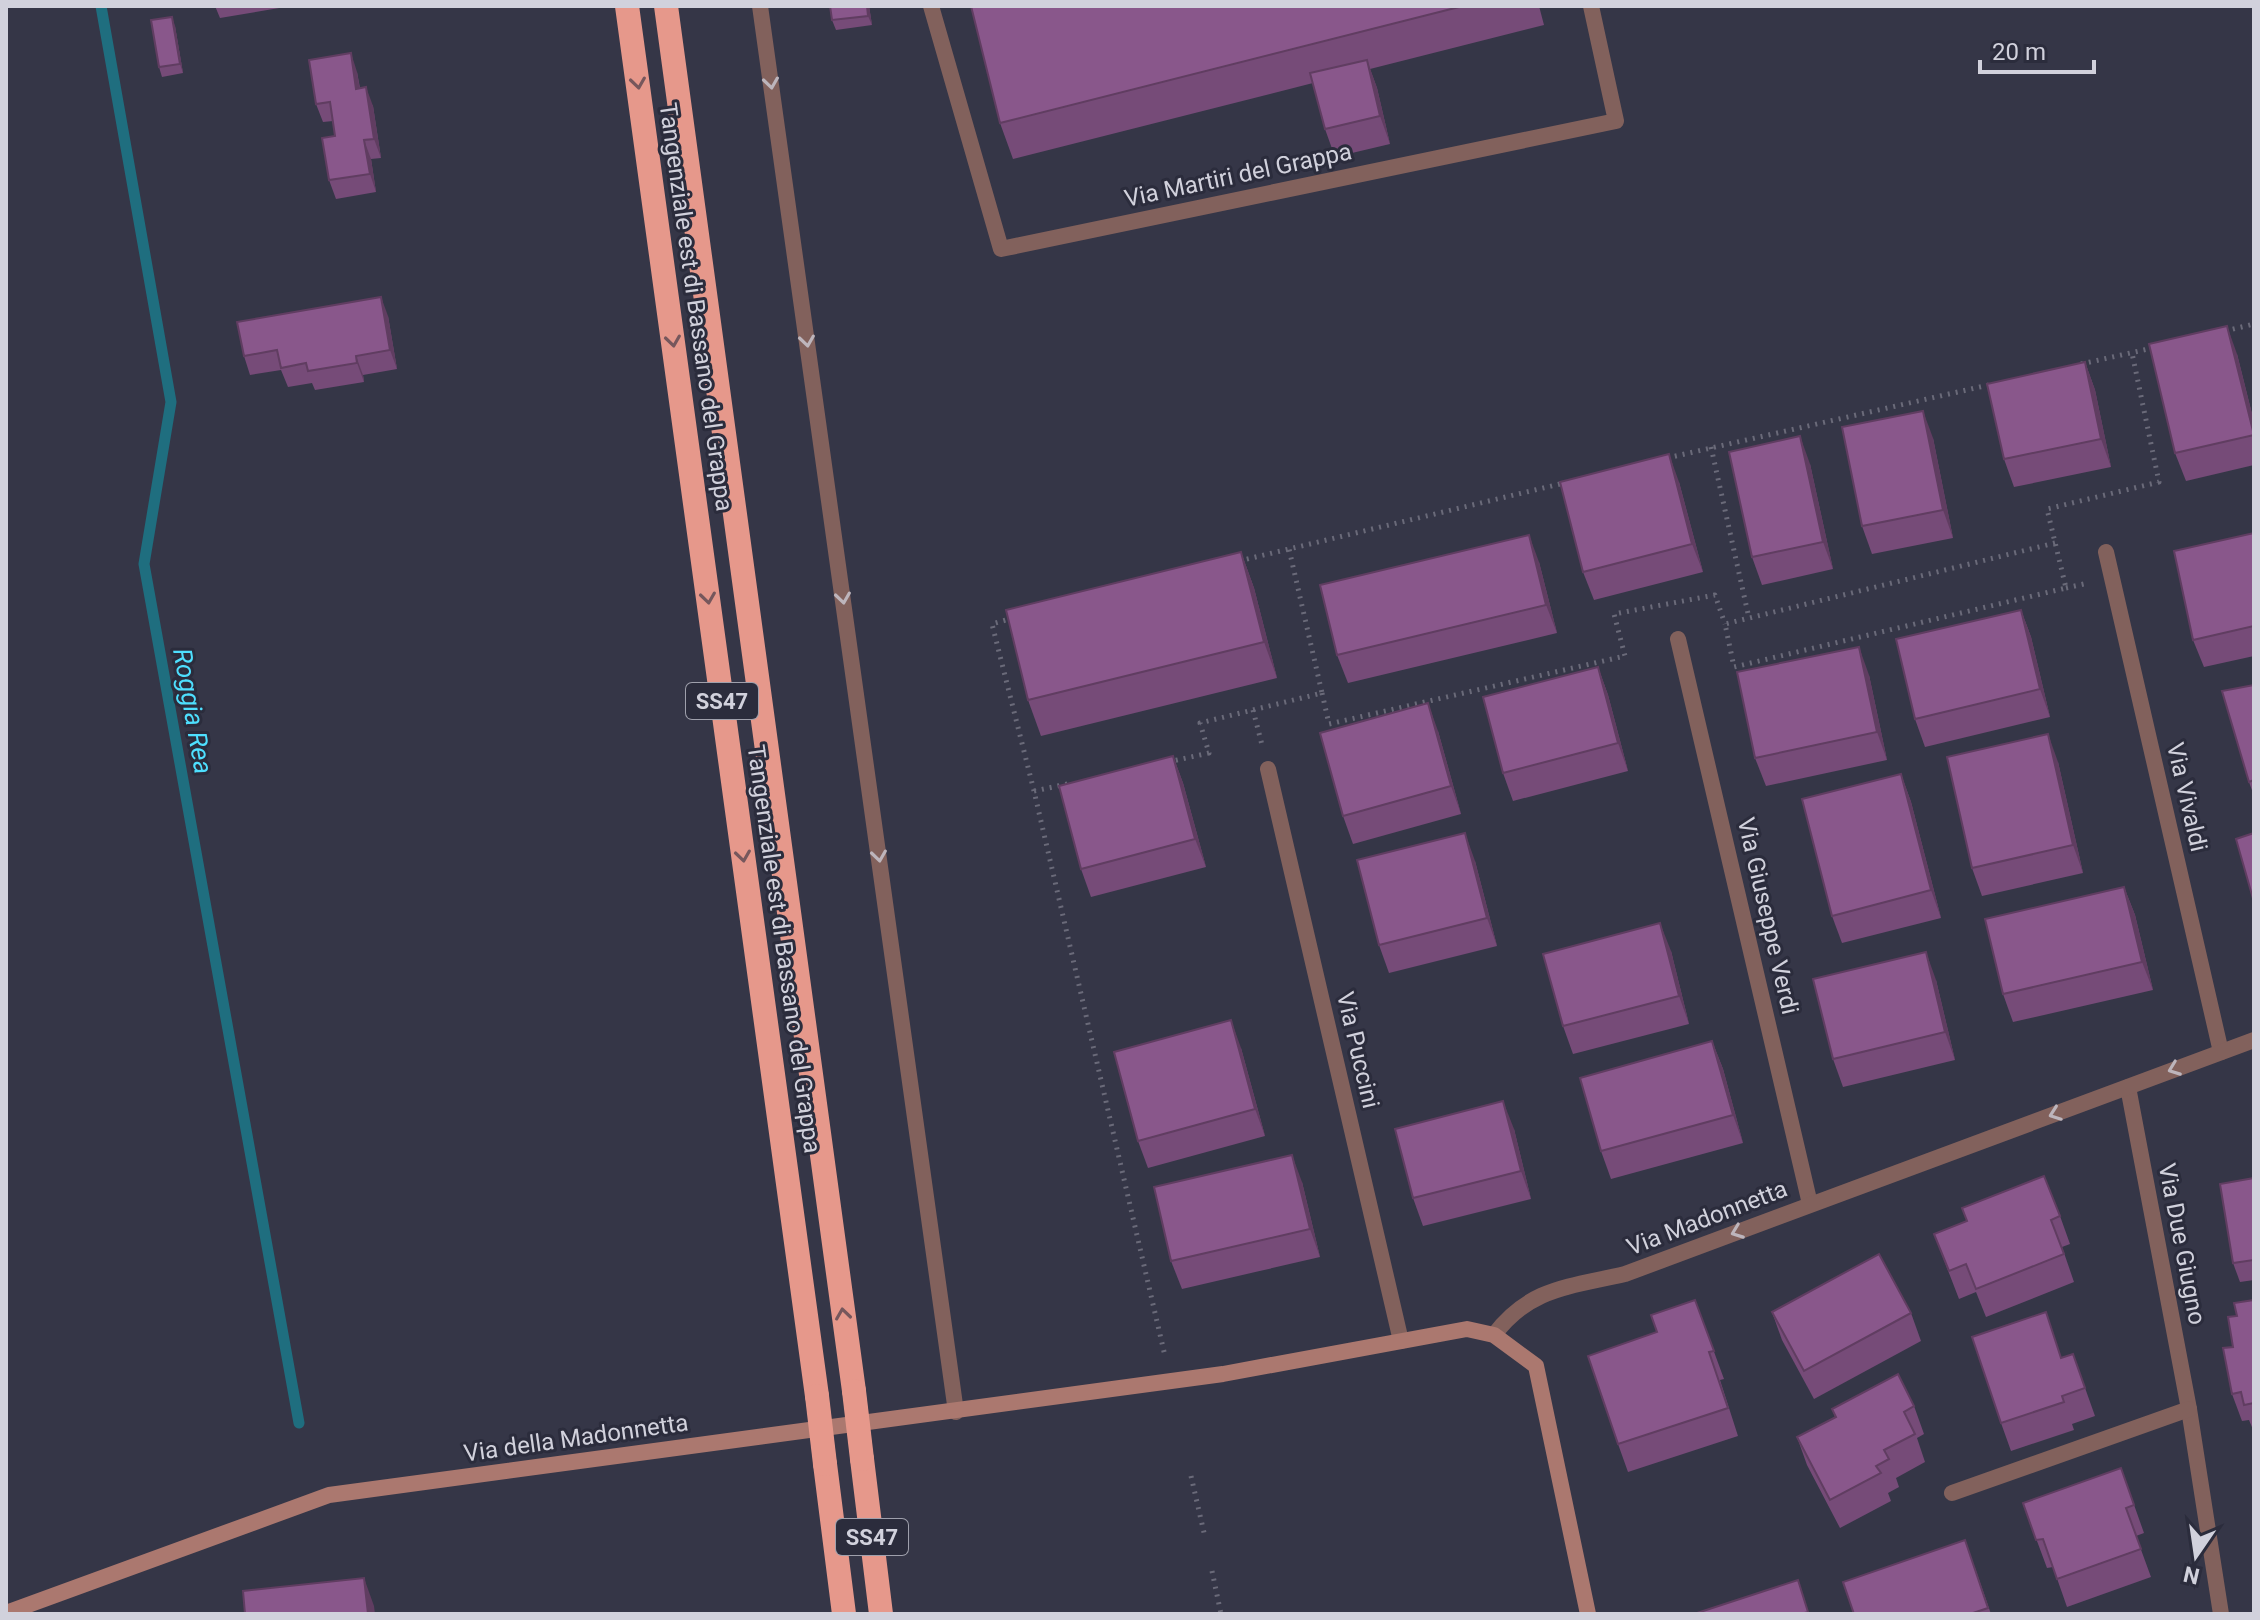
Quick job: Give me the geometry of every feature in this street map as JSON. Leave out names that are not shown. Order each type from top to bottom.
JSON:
[{"type":"highway","name":"Tangenziale est di Bassano del Grappa","points":[[627,6],[844,1614]]},
{"type":"highway","name":"Tangenziale est di Bassano del Grappa","points":[[666,6],[854,1391],[881,1614]]},
{"type":"street","points":[[760,6],[956,1412]]},
{"type":"street","name":"Via Martiri del Grappa","points":[[931,6],[1001,249],[1616,121],[1591,6]]},
{"type":"street","name":"Via Vivaldi","points":[[2106,552],[2221,1052]]},
{"type":"street","name":"Via Giuseppe Verdi","points":[[1678,639],[1810,1204]]},
{"type":"street","name":"Via Puccini","points":[[1268,769],[1401,1341]]},
{"type":"street","name":"Via Madonnetta","points":[[1494,1335],[1509,1314],[1542,1295],[1625,1274],[2254,1040]]},
{"type":"street","name":"Via Due Giugno","points":[[2128,1087],[2189,1409],[2221,1614]]},
{"type":"street","points":[[1170,1380],[1276,1366],[1467,1329],[1494,1335],[1536,1366],[1588,1614]]},
{"type":"street","name":"Via della Madonnetta","points":[[6,1613],[29,1610],[329,1495],[956,1412],[1170,1380]]},
{"type":"street","points":[[1952,1493],[2189,1409]]},
{"type":"path","points":[[2223,331],[2254,324]]},
{"type":"path","points":[[2070,367],[2163,346]]},
{"type":"path","points":[[1289,549],[1329,724],[1625,656],[1614,614],[1715,595],[1734,667],[2066,588],[2047,509],[2159,482],[2132,353]]},
{"type":"path","points":[[1651,462],[2008,381]]},
{"type":"path","points":[[1711,447],[1749,618]]},
{"type":"path","points":[[1231,563],[1576,480]]},
{"type":"path","points":[[1725,624],[2055,543]]},
{"type":"path","points":[[1022,616],[992,624],[1034,791],[1170,1380]]},
{"type":"path","points":[[1165,762],[1209,753],[1200,723],[1322,693]]},
{"type":"path","points":[[1253,710],[1268,769]]},
{"type":"path","points":[[1034,791],[1078,781]]},
{"type":"path","points":[[1191,1476],[1205,1537]]},
{"type":"path","points":[[1212,1571],[1221,1614]]},
{"type":"building","points":[[830,6],[867,6],[868,16],[832,20]]},
{"type":"building","points":[[971,6],[1463,6],[1000,123]]},
{"type":"building","points":[[172,17],[180,64],[159,67],[151,20]]},
{"type":"building","points":[[351,53],[356,89],[366,87],[374,139],[364,140],[370,174],[329,180],[322,138],[335,136],[330,102],[316,104],[309,60]]},
{"type":"building","points":[[1367,60],[1380,116],[1325,129],[1310,73]]},
{"type":"building","points":[[381,297],[390,350],[356,356],[357,363],[308,371],[306,363],[281,368],[277,350],[244,356],[237,322]]},
{"type":"building","points":[[2227,326],[2254,435],[2175,453],[2149,344]]},
{"type":"building","points":[[2085,362],[2101,439],[2004,459],[1987,384]]},
{"type":"building","points":[[1923,411],[1943,510],[1862,526],[1842,427]]},
{"type":"building","points":[[1800,436],[1823,542],[1752,557],[1729,452]]},
{"type":"building","points":[[1669,454],[1692,544],[1583,572],[1560,482]]},
{"type":"building","points":[[2254,533],[2254,626],[2193,640],[2174,551]]},
{"type":"building","points":[[1529,535],[1546,605],[1337,655],[1320,585]]},
{"type":"building","points":[[1241,552],[1264,642],[1028,700],[1006,610]]},
{"type":"building","points":[[2021,610],[2040,689],[1915,719],[1896,639]]},
{"type":"building","points":[[1859,647],[1877,732],[1755,758],[1737,672]]},
{"type":"building","points":[[1598,667],[1618,743],[1503,773],[1483,697]]},
{"type":"building","points":[[2254,685],[2254,780],[2249,782],[2222,691]]},
{"type":"building","points":[[1428,703],[1451,786],[1343,816],[1320,733]]},
{"type":"building","points":[[2048,734],[2073,845],[1972,868],[1947,757]]},
{"type":"building","points":[[1173,756],[1195,839],[1081,869],[1059,786]]},
{"type":"building","points":[[1901,774],[1931,890],[1832,916],[1802,799]]},
{"type":"building","points":[[1465,833],[1487,918],[1379,945],[1357,860]]},
{"type":"building","points":[[2254,833],[2254,902],[2236,839]]},
{"type":"building","points":[[2124,887],[2142,962],[2003,994],[1985,919]]},
{"type":"building","points":[[1660,923],[1679,996],[1563,1026],[1543,954]]},
{"type":"building","points":[[1926,952],[1945,1032],[1833,1059],[1813,979]]},
{"type":"building","points":[[1231,1020],[1255,1109],[1138,1141],[1114,1052]]},
{"type":"building","points":[[1712,1041],[1733,1115],[1601,1151],[1580,1078]]},
{"type":"building","points":[[1503,1101],[1521,1171],[1413,1198],[1395,1129]]},
{"type":"building","points":[[1292,1155],[1310,1229],[1171,1261],[1154,1187]]},
{"type":"building","points":[[2044,1176],[2060,1216],[2051,1220],[2064,1254],[1976,1289],[1966,1264],[1949,1271],[1934,1234],[1967,1221],[1962,1208]]},
{"type":"building","points":[[2254,1178],[2254,1260],[2233,1263],[2220,1184]]},
{"type":"building","points":[[1879,1254],[1911,1313],[1804,1371],[1772,1312]]},
{"type":"building","points":[[1695,1300],[1714,1351],[1709,1352],[1728,1408],[1618,1444],[1588,1356],[1657,1332],[1651,1315]]},
{"type":"building","points":[[2254,1300],[2254,1403],[2244,1405],[2241,1392],[2232,1394],[2223,1348],[2233,1347],[2228,1317],[2237,1316],[2234,1303]]},
{"type":"building","points":[[2046,1312],[2061,1358],[2073,1354],[2085,1388],[2062,1396],[2064,1402],[2001,1423],[1972,1337]]},
{"type":"building","points":[[1898,1374],[1914,1406],[1904,1412],[1915,1434],[1884,1450],[1889,1459],[1876,1466],[1881,1473],[1830,1500],[1797,1437],[1836,1417],[1832,1409]]},
{"type":"building","points":[[2121,1468],[2134,1505],[2126,1508],[2141,1549],[2057,1579],[2043,1539],[2036,1540],[2023,1503]]},
{"type":"building","points":[[1965,1540],[1988,1608],[1970,1614],[1854,1614],[1843,1582]]},
{"type":"building","points":[[364,1578],[368,1614],[245,1614],[243,1591]]},
{"type":"building","points":[[1798,1580],[1808,1612],[1694,1614]]},
{"type":"waterway","name":"Roggia Rea","points":[[101,6],[171,402],[144,564],[299,1423]]}]
